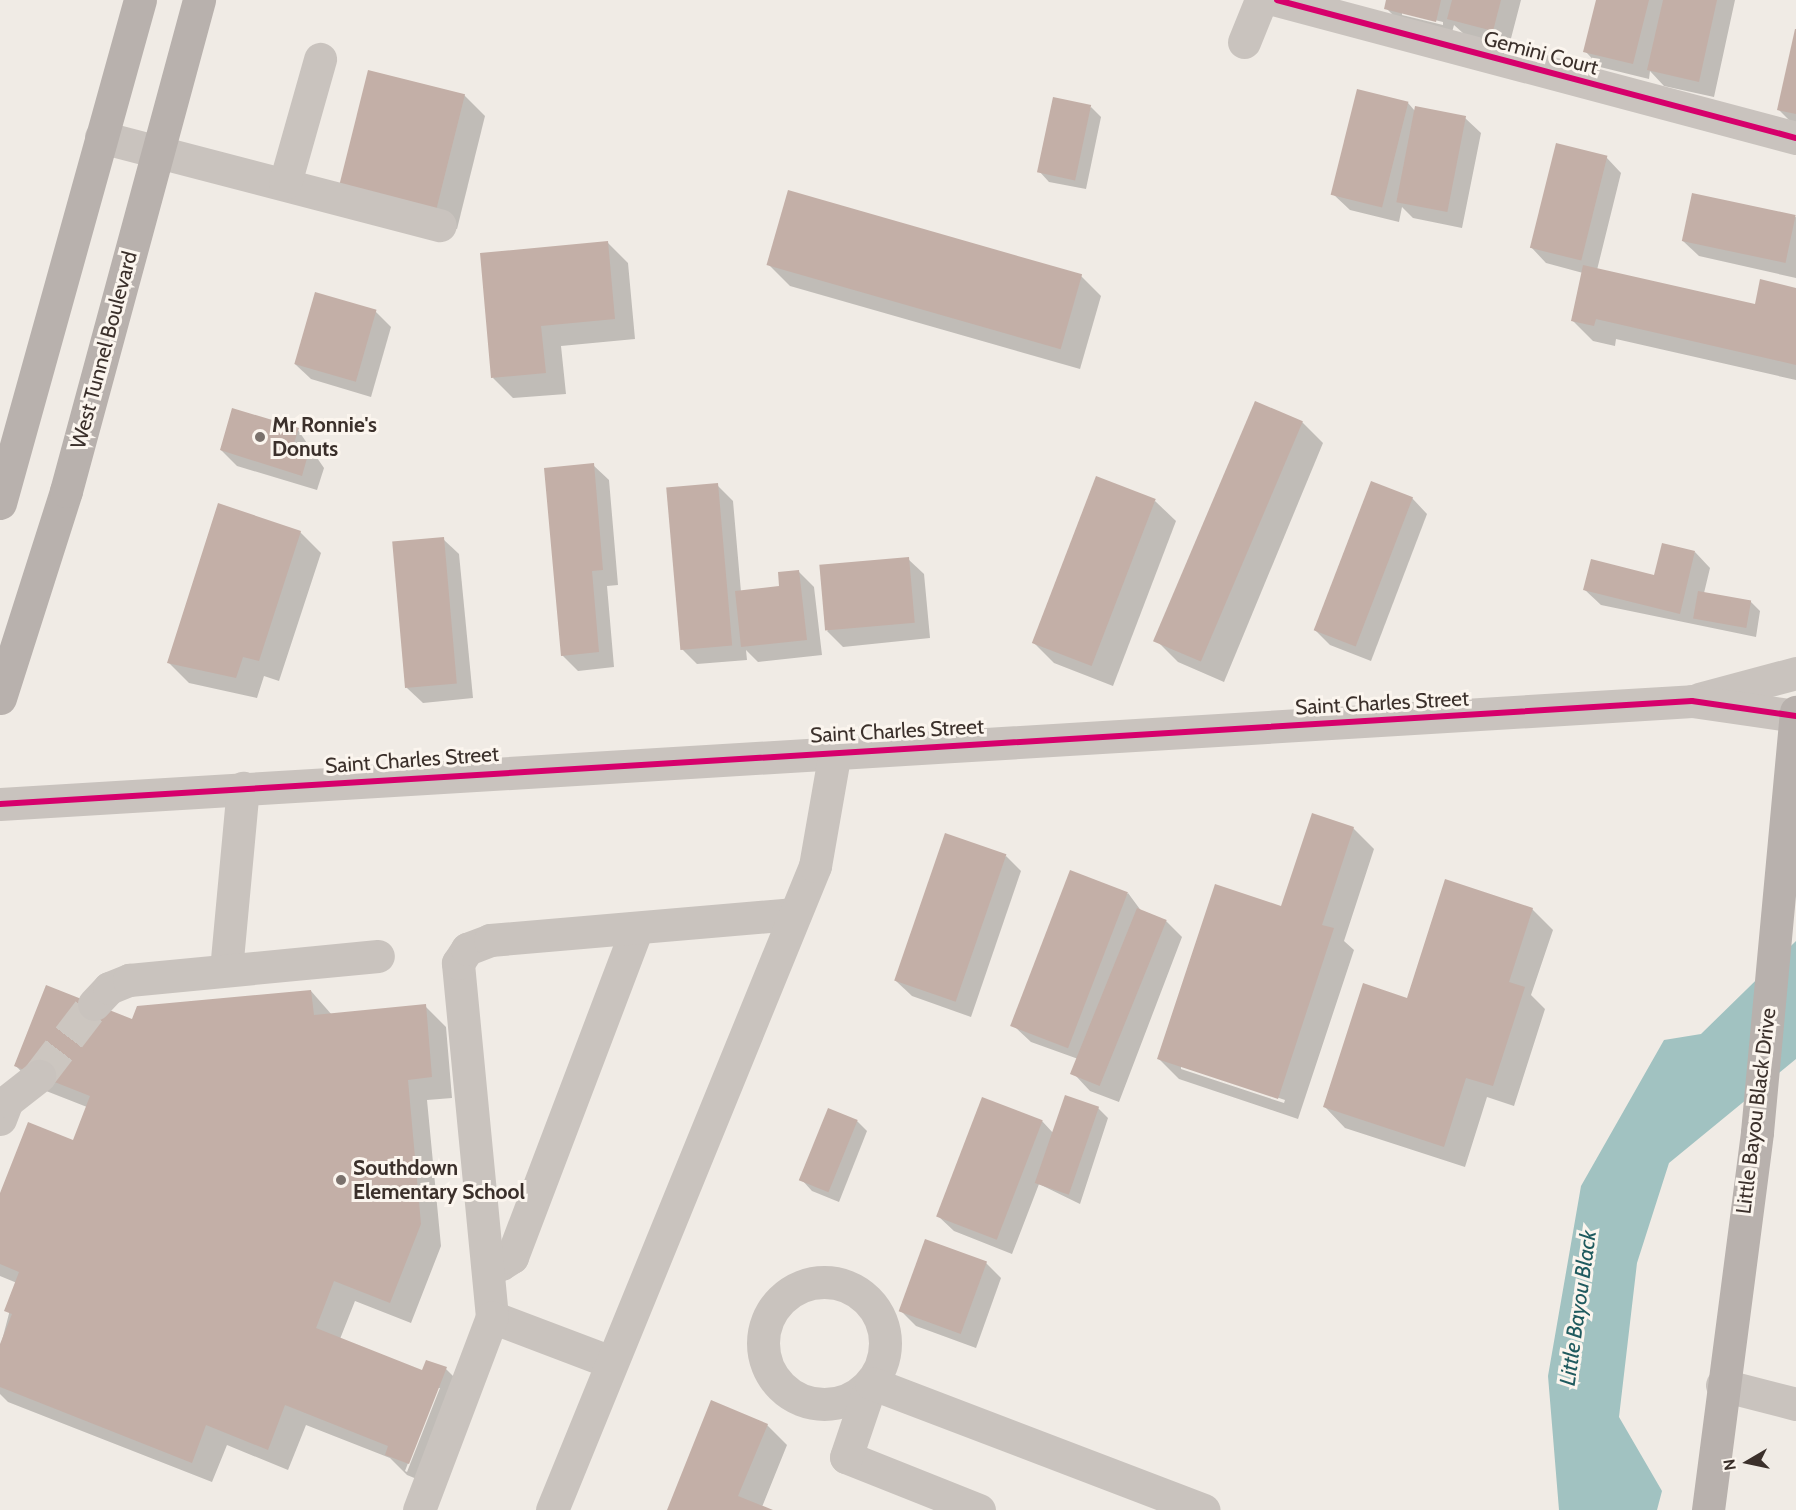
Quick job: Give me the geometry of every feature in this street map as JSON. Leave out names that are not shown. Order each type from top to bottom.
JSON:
[{"type":"main road","points":[[0,503],[140,0]]},
{"type":"main road","name":"West Tunnel Boulevard","points":[[0,698],[66,491],[199,0]]},
{"type":"main road","name":"Little Bayou Black Drive","points":[[1708,1510],[1722,1385],[1757,1132],[1796,714]]},
{"type":"street","points":[[1244,42],[1261,0]]},
{"type":"street","name":"Gemini Court","points":[[1277,0],[1796,138]]},
{"type":"street","points":[[285,183],[320,59]]},
{"type":"street","points":[[101,137],[159,149],[440,225]]},
{"type":"street","points":[[1692,701],[1796,673]]},
{"type":"street","name":"Saint Charles Street","points":[[0,804],[835,751],[1692,701],[1796,714]]},
{"type":"street","points":[[552,1510],[608,1361],[815,866],[835,751]]},
{"type":"street","points":[[226,970],[243,788]]},
{"type":"street","points":[[419,1510],[492,1317],[458,963],[467,949],[490,940],[795,914]]},
{"type":"street","points":[[488,1262],[512,1257],[637,928]]},
{"type":"street","points":[[94,1004],[117,982],[378,956]]},
{"type":"street","points":[[0,1119],[7,1101],[39,1076]]},
{"type":"street","points":[[492,1317],[608,1361]]},
{"type":"street","points":[[979,1510],[846,1457],[871,1383],[1204,1510]]},
{"type":"street","points":[[1722,1385],[1796,1404]]},
{"type":"water","name":"Little Bayou Black","points":[[1796,941],[1796,1059],[1669,1163],[1637,1263],[1619,1417],[1662,1491],[1657,1510],[1559,1510],[1548,1376],[1581,1186],[1664,1040],[1701,1034]]},
{"type":"building","points":[[1386,0],[1441,0],[1436,22],[1384,9]]},
{"type":"building","points":[[1452,0],[1501,0],[1493,31],[1447,19]]},
{"type":"building","points":[[1596,0],[1649,0],[1633,64],[1583,52]]},
{"type":"building","points":[[1663,0],[1717,0],[1699,82],[1647,70]]},
{"type":"building","points":[[1796,29],[1796,114],[1777,110]]},
{"type":"building","points":[[368,70],[465,94],[436,209],[339,184]]},
{"type":"building","points":[[1357,89],[1408,102],[1382,208],[1331,195]]},
{"type":"building","points":[[1053,97],[1091,105],[1075,180],[1037,172]]},
{"type":"building","points":[[1415,106],[1466,116],[1447,212],[1396,202]]},
{"type":"building","points":[[1556,143],[1607,156],[1581,261],[1530,248]]},
{"type":"building","points":[[788,190],[1082,274],[1061,349],[767,265]]},
{"type":"building","points":[[1692,193],[1796,215],[1785,263],[1682,241]]},
{"type":"building","points":[[608,241],[615,319],[541,326],[546,373],[491,378],[480,253]]},
{"type":"building","points":[[1583,265],[1755,304],[1760,279],[1796,288],[1796,365],[1596,319],[1594,326],[1571,321]]},
{"type":"building","points":[[315,292],[377,310],[356,382],[294,364]]},
{"type":"building","points":[[1255,401],[1303,421],[1201,662],[1153,641]]},
{"type":"building","name":"Mr Ronnie's Donuts","points":[[232,408],[299,428],[293,446],[309,451],[302,476],[220,450]]},
{"type":"building","points":[[594,463],[603,570],[592,571],[599,652],[561,656],[544,468]]},
{"type":"building","points":[[1096,476],[1156,499],[1092,666],[1032,643]]},
{"type":"building","points":[[1371,481],[1413,497],[1356,646],[1314,630]]},
{"type":"building","points":[[718,483],[732,645],[680,650],[666,488]]},
{"type":"building","points":[[218,503],[301,531],[259,661],[243,657],[236,678],[167,663]]},
{"type":"building","points":[[444,537],[457,683],[405,688],[392,542]]},
{"type":"building","points":[[1662,543],[1695,551],[1680,614],[1583,590],[1591,559],[1654,575]]},
{"type":"building","points":[[909,557],[915,623],[825,631],[819,565]]},
{"type":"building","points":[[799,570],[807,640],[741,647],[735,591],[779,586],[778,572]]},
{"type":"building","points":[[1698,591],[1751,600],[1746,628],[1693,619]]},
{"type":"building","points":[[1312,813],[1354,827],[1322,925],[1334,928],[1278,1099],[1157,1059],[1215,884],[1281,906]]},
{"type":"building","points":[[945,833],[1006,854],[956,1002],[894,981]]},
{"type":"building","points":[[1070,870],[1128,892],[1068,1048],[1010,1026]]},
{"type":"building","points":[[1445,879],[1533,908],[1509,982],[1525,987],[1493,1086],[1466,1078],[1444,1147],[1323,1107],[1363,983],[1407,998]]},
{"type":"building","points":[[1137,908],[1167,920],[1100,1086],[1070,1074]]},
{"type":"building","name":"Southdown Elementary School","points":[[46,985],[132,1019],[137,1006],[311,990],[314,1015],[426,1004],[432,1077],[408,1080],[421,1224],[390,1303],[334,1281],[316,1328],[422,1370],[426,1360],[447,1367],[409,1464],[385,1455],[388,1446],[285,1405],[268,1450],[206,1425],[192,1463],[0,1387],[0,1344],[12,1314],[4,1311],[19,1272],[0,1264],[0,1193],[28,1122],[73,1140],[90,1096],[14,1066]]},
{"type":"building","points":[[1065,1095],[1099,1107],[1069,1195],[1035,1183]]},
{"type":"building","points":[[982,1097],[1043,1120],[997,1240],[936,1216]]},
{"type":"building","points":[[828,1108],[858,1120],[828,1192],[799,1180]]},
{"type":"building","points":[[925,1239],[987,1262],[961,1334],[899,1311]]},
{"type":"building","points":[[711,1400],[768,1424],[738,1496],[773,1510],[667,1510]]},
{"type":"tunnel","points":[[39,1076],[94,1004]]},
{"type":"cycle path","points":[[1277,0],[1796,138]]},
{"type":"cycle path","points":[[0,804],[1692,701],[1796,716]]},
{"type":"place","name":"Mr Ronnie's Donuts","points":[[260,437]]},
{"type":"place","name":"Southdown Elementary School","points":[[341,1180]]}]
